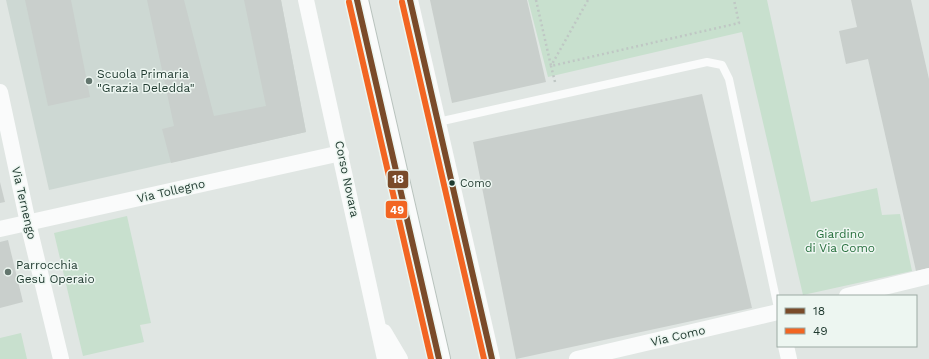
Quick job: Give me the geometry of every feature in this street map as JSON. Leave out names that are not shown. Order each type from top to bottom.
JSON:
[{"type":"main road","points":[[356,0],[439,359]]},
{"type":"street","name":"Corso Novara","points":[[306,0],[341,153],[385,359]]},
{"type":"street","points":[[410,0],[492,359]]},
{"type":"street","name":"Via Ternengo","points":[[0,92],[28,223],[61,359]]},
{"type":"street","name":"Via Tollegno","points":[[0,229],[341,153]]},
{"type":"street","points":[[851,295],[929,276]]},
{"type":"street","name":"Via Como","points":[[577,359],[777,312]]},
{"type":"street","points":[[378,322],[400,359]]},
{"type":"street","points":[[786,347],[789,359]]},
{"type":"lane","points":[[438,122],[707,62],[722,64],[731,86],[777,303]]},
{"type":"path","points":[[538,0],[551,66]]},
{"type":"path","points":[[551,66],[588,0]]},
{"type":"path","points":[[551,66],[739,23],[734,0]]},
{"type":"shaded area","points":[[6,0],[281,0],[306,132],[49,190]]},
{"type":"green space","name":"Giardino di Via Como","points":[[528,0],[767,0],[811,202],[877,188],[882,215],[900,214],[912,271],[803,295],[742,32],[548,77]]},
{"type":"green space","points":[[127,216],[151,323],[140,325],[144,342],[83,356],[54,233]]},
{"type":"green space","points":[[21,333],[27,359],[0,359],[0,338]]},
{"type":"building","points":[[25,0],[71,0],[90,97],[48,106]]},
{"type":"building","points":[[147,0],[184,0],[214,116],[266,106],[244,0],[281,0],[306,132],[171,163],[162,129],[174,126]]},
{"type":"building","points":[[430,0],[527,0],[546,82],[452,103]]},
{"type":"building","points":[[851,0],[911,0],[929,79],[929,268],[916,271],[868,59],[846,64],[839,31],[857,27]]},
{"type":"building","points":[[702,94],[752,308],[516,359],[473,142]]},
{"type":"building","points":[[0,182],[5,202],[0,203]]},
{"type":"building","name":"Parrocchia Gesù Operaio","points":[[8,240],[23,302],[0,308],[0,242]]},
{"type":"transit line","name":"18","points":[[357,0],[439,359]]},
{"type":"transit line","name":"18","points":[[410,0],[492,359]]},
{"type":"transit line","name":"49","points":[[349,2],[431,359]]},
{"type":"transit line","name":"49","points":[[402,2],[484,359]]},
{"type":"place","name":"Scuola Primaria \"Grazia Deledda\"","points":[[89,81]]},
{"type":"place","name":"Como","points":[[452,183]]},
{"type":"place","name":"Parrocchia Gesù Operaio","points":[[8,272]]}]
